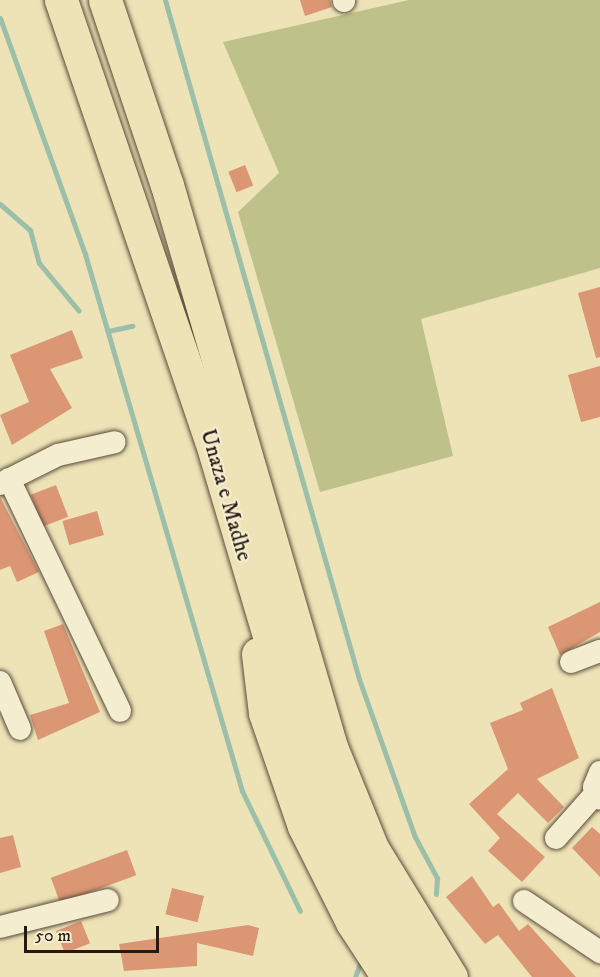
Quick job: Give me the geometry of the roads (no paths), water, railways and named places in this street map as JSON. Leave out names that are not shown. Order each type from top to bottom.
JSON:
[{"type":"highway","name":"Unaza e Madhe","points":[[61,0],[211,440],[307,764],[336,839],[416,977]]},
{"type":"highway","name":"Unaza e Madhe","points":[[105,0],[167,185],[318,701],[372,848],[451,977]]},
{"type":"highway","points":[[260,610],[257,668],[286,782],[329,882],[388,977]]},
{"type":"highway","points":[[318,701],[355,760],[408,873],[470,977]]},
{"type":"street","points":[[116,442],[58,455],[5,482],[120,711]]},
{"type":"street","points":[[571,662],[600,651]]},
{"type":"street","points":[[0,682],[20,729]]},
{"type":"street","points":[[556,838],[599,788]]},
{"type":"street","points":[[0,927],[108,900]]},
{"type":"street","points":[[524,901],[600,952]]},
{"type":"waterway","points":[[165,0],[359,679],[415,837],[437,878],[436,894]]},
{"type":"waterway","points":[[0,18],[85,254],[242,791],[300,911]]},
{"type":"waterway","points":[[0,204],[30,230],[39,263],[79,311]]},
{"type":"waterway","points":[[108,331],[132,326]]},
{"type":"waterway","points":[[355,977],[360,963]]}]
